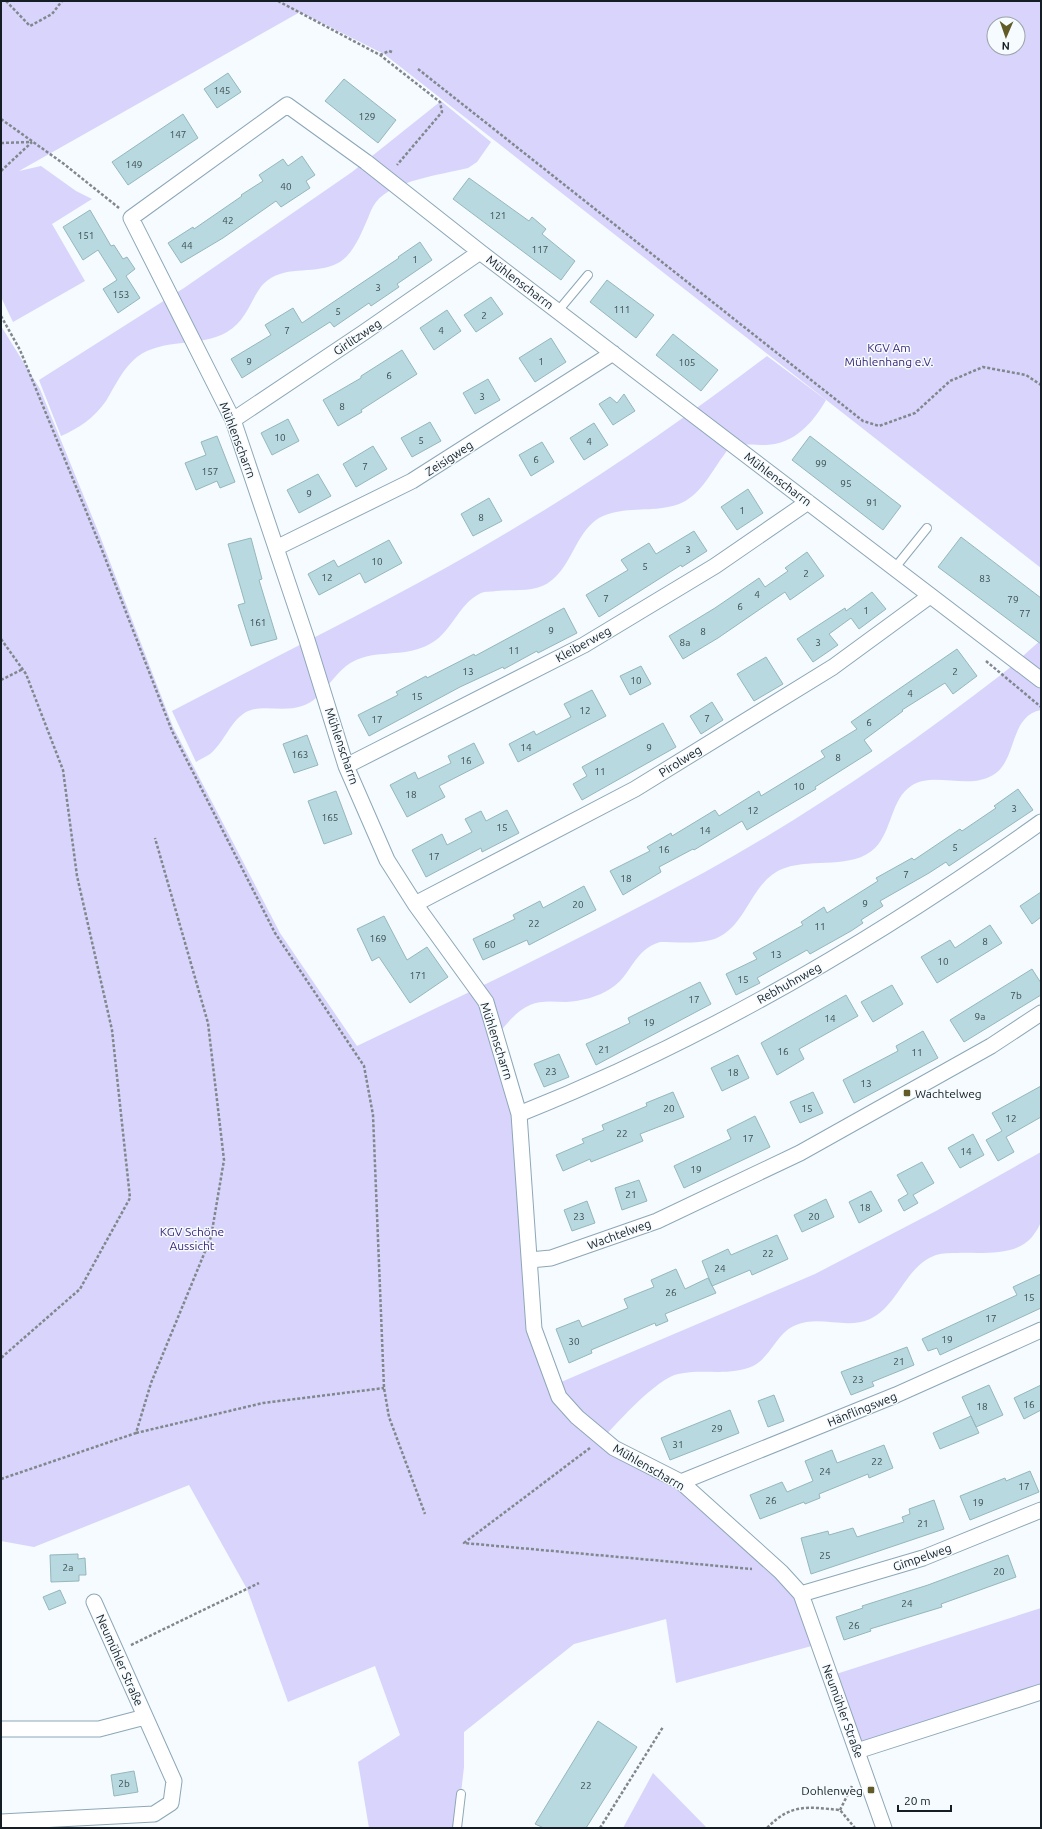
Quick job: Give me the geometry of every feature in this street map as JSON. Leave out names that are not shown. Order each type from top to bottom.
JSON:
[{"type":"street","name":"Mühlenscharrn","points":[[801,1594],[781,1572],[681,1482],[614,1448],[576,1417],[559,1398],[534,1329],[519,1114],[486,1002],[415,904],[387,860],[346,766],[307,640],[233,420],[131,218],[287,106],[386,178],[480,252],[1041,680]]},
{"type":"street","name":"Girlitzweg","points":[[233,420],[363,334],[480,252]]},
{"type":"street","name":"Zeisigweg","points":[[276,548],[412,481],[613,353]]},
{"type":"street","name":"Kleiberweg","points":[[346,766],[584,645],[715,566],[808,502]]},
{"type":"street","name":"Pirolweg","points":[[415,904],[635,789],[833,667],[930,596]]},
{"type":"street","name":"Rebhuhnweg","points":[[519,1114],[612,1075],[738,1011],[839,955],[966,875],[1041,822]]},
{"type":"street","name":"Wachtelweg","points":[[530,1260],[551,1258],[657,1221],[800,1153],[991,1046],[1041,1013]]},
{"type":"street","name":"Hänflingsweg","points":[[681,1482],[896,1395],[1041,1330]]},
{"type":"street","name":"Gimpelweg","points":[[801,1594],[923,1558],[1041,1510]]},
{"type":"street","name":"Neumühler Straße","points":[[801,1594],[884,1828]]},
{"type":"street","name":"Neumühler Straße","points":[[1,1822],[154,1814],[171,1803],[174,1781],[94,1602]]},
{"type":"street","points":[[857,1751],[1041,1692]]},
{"type":"street","name":"Neumühler Straße","points":[[1,1729],[99,1729],[145,1717]]},
{"type":"lane","points":[[558,310],[588,275]]},
{"type":"lane","points":[[894,568],[927,528]]},
{"type":"lane","points":[[457,1828],[461,1794]]},
{"type":"path","points":[[6,1],[30,26],[52,14],[62,1]]},
{"type":"path","points":[[278,1],[380,55],[440,102],[442,112],[386,178]]},
{"type":"path","points":[[380,55],[389,51],[392,52]]},
{"type":"path","points":[[418,69],[863,421],[879,426],[915,412],[950,381],[983,368],[1026,375],[1041,385]]},
{"type":"path","points":[[1,119],[64,164],[131,218]]},
{"type":"path","points":[[1,143],[32,142]]},
{"type":"path","points":[[1,171],[32,142]]},
{"type":"path","points":[[1,316],[20,350],[102,550],[169,723],[183,752],[275,933],[364,1066],[372,1115],[384,1388],[389,1418],[425,1514]]},
{"type":"path","points":[[1,639],[23,669],[63,770],[76,876],[112,1030],[130,1198],[80,1289],[1,1358]]},
{"type":"path","points":[[1,680],[23,669]]},
{"type":"path","points":[[136,1433],[151,1383],[211,1238],[224,1160],[208,1023],[155,838]]},
{"type":"path","points":[[1,1479],[136,1433],[263,1403],[384,1388]]},
{"type":"path","points":[[602,1438],[464,1543],[781,1572]]},
{"type":"path","points":[[116,1652],[259,1583]]},
{"type":"path","points":[[600,1828],[663,1727]]},
{"type":"path","points":[[767,1828],[780,1815],[805,1807],[840,1810],[855,1828]]},
{"type":"green space","name":"KGV Am Mühlenhang e.V.","points":[[1,1],[1041,1],[1041,568],[384,54],[300,12],[19,171],[41,166],[76,191],[92,199],[52,224],[85,281],[13,322],[1,297]]},
{"type":"green space","points":[[441,101],[491,142],[477,162],[468,168],[418,179],[394,188],[373,206],[356,244],[348,255],[338,263],[329,267],[293,271],[276,275],[268,280],[258,291],[241,320],[227,332],[205,340],[159,347],[137,357],[123,372],[106,401],[96,413],[74,430],[61,436],[39,380],[184,288],[352,172]]},
{"type":"green space","name":"KGV Schöne Aussicht","points":[[1,326],[40,389],[100,536],[173,727],[280,933],[357,1046],[576,940],[705,872],[782,827],[894,754],[1002,674],[1041,640],[1041,710],[1031,714],[1024,720],[1019,728],[1008,757],[1003,766],[996,773],[975,781],[930,780],[911,786],[899,799],[881,841],[866,855],[844,861],[796,865],[785,868],[773,874],[764,883],[741,916],[723,935],[705,941],[660,942],[651,946],[638,957],[617,984],[605,992],[578,1001],[534,1003],[516,1015],[496,1036],[519,1114],[534,1329],[554,1385],[815,1274],[936,1211],[1041,1152],[1041,1221],[1032,1237],[1016,1248],[1007,1251],[987,1253],[941,1254],[925,1260],[909,1276],[888,1305],[880,1313],[870,1319],[852,1323],[805,1322],[789,1328],[765,1357],[753,1366],[725,1372],[687,1372],[669,1377],[649,1392],[618,1422],[603,1438],[681,1482],[781,1572],[819,1644],[676,1683],[666,1619],[574,1644],[464,1732],[464,1767],[457,1828],[369,1828],[358,1762],[400,1735],[375,1666],[288,1702],[247,1589],[189,1485],[34,1547],[1,1541]]},
{"type":"green space","points":[[767,356],[826,400],[815,417],[802,431],[785,441],[776,444],[751,444],[732,447],[726,452],[698,491],[686,501],[679,504],[669,507],[615,512],[605,515],[589,526],[559,574],[546,584],[526,590],[504,590],[481,593],[466,605],[449,627],[435,641],[426,646],[408,651],[371,656],[354,661],[340,672],[317,698],[302,706],[296,708],[253,709],[248,711],[232,725],[215,749],[196,762],[172,711],[383,602],[467,556],[542,512],[640,448]]},
{"type":"green space","points":[[1041,1608],[1041,1692],[857,1751],[830,1676]]},
{"type":"green space","points":[[653,1773],[707,1828],[623,1828]]},
{"type":"building","points":[[228,73],[241,92],[217,108],[204,89]]},
{"type":"building","points":[[344,79],[396,120],[378,143],[325,101]]},
{"type":"building","points":[[183,114],[198,138],[128,185],[112,162]]},
{"type":"building","points":[[302,156],[315,175],[306,181],[310,188],[281,207],[276,201],[223,238],[181,263],[168,243],[193,227],[194,229],[263,181],[259,175],[283,159],[288,166]]},
{"type":"building","points":[[469,178],[529,221],[532,217],[546,229],[542,234],[575,261],[561,280],[453,199]]},
{"type":"building","points":[[90,210],[111,246],[114,245],[123,259],[127,257],[135,269],[126,276],[140,298],[118,313],[103,289],[117,280],[98,250],[83,260],[63,227]]},
{"type":"building","points":[[420,242],[432,260],[397,284],[399,287],[371,306],[369,303],[334,327],[330,322],[242,378],[231,359],[271,335],[265,325],[293,308],[302,323],[399,258],[398,257]]},
{"type":"building","points":[[607,280],[654,315],[636,338],[590,302]]},
{"type":"building","points":[[491,297],[503,314],[476,332],[464,315]]},
{"type":"building","points":[[447,310],[461,331],[434,350],[420,328]]},
{"type":"building","points":[[673,334],[718,370],[701,391],[656,355]]},
{"type":"building","points":[[551,338],[566,362],[535,382],[519,358]]},
{"type":"building","points":[[402,350],[417,374],[361,410],[362,412],[338,426],[323,400],[361,378],[361,376]]},
{"type":"building","points":[[488,379],[500,400],[475,414],[463,393]]},
{"type":"building","points":[[624,394],[635,411],[613,425],[599,404],[610,397],[617,403]]},
{"type":"building","points":[[288,419],[299,441],[272,455],[261,433]]},
{"type":"building","points":[[430,422],[441,441],[412,457],[401,438]]},
{"type":"building","points":[[594,423],[608,445],[584,460],[570,438]]},
{"type":"building","points":[[217,436],[235,482],[220,488],[217,481],[196,490],[185,463],[206,455],[201,442]]},
{"type":"building","points":[[810,436],[901,506],[883,530],[792,460]]},
{"type":"building","points":[[542,442],[554,462],[531,476],[519,455]]},
{"type":"building","points":[[373,446],[387,469],[356,487],[343,464]]},
{"type":"building","points":[[318,474],[331,496],[299,513],[287,490]]},
{"type":"building","points":[[748,489],[763,513],[737,530],[721,507]]},
{"type":"building","points":[[489,498],[502,521],[473,536],[461,514]]},
{"type":"building","points":[[694,531],[707,551],[682,567],[681,565],[599,617],[586,595],[628,570],[621,560],[649,543],[656,554]]},
{"type":"building","points":[[961,537],[1041,598],[1041,644],[938,567]]},
{"type":"building","points":[[251,538],[262,579],[259,580],[277,639],[251,646],[238,605],[245,603],[228,544]]},
{"type":"building","points":[[389,540],[402,563],[365,583],[360,573],[319,595],[308,574],[334,560],[338,567]]},
{"type":"building","points":[[807,552],[824,576],[790,600],[785,592],[718,638],[683,659],[669,636],[715,608],[759,578],[765,587],[788,571],[785,568]]},
{"type":"building","points":[[872,592],[886,609],[859,629],[851,618],[829,634],[838,645],[813,662],[797,639],[845,608],[846,611]]},
{"type":"building","points":[[564,608],[577,633],[538,653],[537,651],[504,669],[503,667],[460,687],[369,736],[358,715],[398,695],[396,692],[426,676],[427,678],[474,654],[475,656]]},
{"type":"building","points":[[957,649],[977,676],[953,694],[945,683],[902,710],[903,711],[864,740],[872,751],[815,787],[816,789],[747,830],[742,821],[694,850],[693,849],[659,867],[661,872],[623,895],[610,871],[650,851],[647,847],[671,833],[672,836],[715,810],[719,816],[759,791],[761,796],[825,757],[821,751],[857,729],[851,722]]},
{"type":"building","points":[[766,657],[783,684],[754,701],[737,674]]},
{"type":"building","points":[[641,666],[651,684],[630,695],[620,676]]},
{"type":"building","points":[[592,690],[606,716],[518,762],[509,744],[534,731],[536,735],[571,717],[564,704]]},
{"type":"building","points":[[712,702],[723,720],[701,734],[690,716]]},
{"type":"building","points":[[663,723],[676,747],[582,800],[573,784],[587,776],[582,767]]},
{"type":"building","points":[[307,735],[318,765],[294,773],[283,744]]},
{"type":"building","points":[[474,743],[484,763],[439,786],[445,797],[407,817],[390,785],[415,772],[418,779],[451,763],[448,756]]},
{"type":"building","points":[[1018,789],[1033,810],[949,866],[946,862],[880,901],[883,906],[861,920],[863,923],[851,931],[810,954],[807,950],[757,978],[760,983],[736,995],[726,974],[757,959],[753,953],[803,925],[801,922],[824,907],[827,913],[878,881],[876,878],[912,858],[914,860],[960,829],[962,831],[996,808],[994,806]]},
{"type":"building","points":[[336,791],[352,834],[324,844],[308,801]]},
{"type":"building","points":[[507,810],[519,833],[482,852],[481,848],[426,877],[412,850],[442,834],[447,845],[472,832],[465,819],[481,811],[486,821]]},
{"type":"building","points":[[584,886],[596,910],[529,945],[527,940],[483,960],[473,939],[515,919],[513,915],[540,901],[543,908]]},
{"type":"building","points":[[1041,892],[1041,917],[1032,924],[1020,906]]},
{"type":"building","points":[[384,916],[407,960],[427,947],[448,977],[410,1003],[379,957],[372,961],[357,929]]},
{"type":"building","points":[[990,925],[1002,943],[937,983],[921,957],[950,940],[955,948]]},
{"type":"building","points":[[1032,969],[1041,983],[1041,995],[964,1042],[950,1020]]},
{"type":"building","points":[[700,982],[711,1004],[596,1065],[586,1044],[630,1023],[628,1018]]},
{"type":"building","points":[[892,985],[903,1004],[873,1022],[861,1002]]},
{"type":"building","points":[[846,995],[858,1016],[799,1049],[804,1059],[777,1075],[761,1043]]},
{"type":"building","points":[[923,1031],[938,1058],[854,1103],[843,1080],[898,1051],[896,1046]]},
{"type":"building","points":[[559,1054],[569,1077],[544,1087],[534,1064]]},
{"type":"building","points":[[738,1055],[749,1078],[722,1091],[711,1068]]},
{"type":"building","points":[[1041,1086],[1041,1117],[1006,1137],[1014,1152],[998,1161],[986,1140],[1002,1131],[992,1113]]},
{"type":"building","points":[[673,1092],[684,1117],[640,1134],[643,1141],[591,1162],[590,1159],[563,1171],[556,1155],[584,1143],[582,1139],[604,1130],[602,1125],[647,1106],[646,1103]]},
{"type":"building","points":[[813,1092],[823,1113],[800,1123],[790,1102]]},
{"type":"building","points":[[755,1116],[770,1147],[684,1188],[674,1166],[731,1139],[727,1130]]},
{"type":"building","points":[[973,1134],[984,1155],[960,1168],[948,1148]]},
{"type":"building","points":[[922,1162],[934,1183],[913,1195],[918,1203],[904,1211],[898,1200],[908,1194],[897,1175]]},
{"type":"building","points":[[639,1180],[647,1201],[622,1210],[615,1188]]},
{"type":"building","points":[[871,1191],[882,1211],[859,1223],[849,1202]]},
{"type":"building","points":[[826,1199],[834,1217],[802,1232],[794,1215]]},
{"type":"building","points":[[587,1201],[595,1223],[572,1231],[564,1210]]},
{"type":"building","points":[[777,1235],[788,1259],[752,1275],[750,1270],[712,1286],[702,1261],[728,1249],[731,1255]]},
{"type":"building","points":[[676,1269],[685,1289],[708,1278],[716,1293],[665,1314],[668,1321],[656,1326],[655,1323],[591,1350],[592,1353],[569,1363],[556,1329],[579,1320],[582,1327],[628,1308],[624,1299],[654,1287],[651,1280]]},
{"type":"building","points":[[1041,1274],[1041,1308],[940,1355],[937,1348],[928,1351],[922,1339],[1017,1295],[1013,1287]]},
{"type":"building","points":[[907,1347],[914,1365],[872,1382],[874,1386],[851,1395],[841,1372]]},
{"type":"building","points":[[989,1385],[1003,1415],[976,1427],[962,1397]]},
{"type":"building","points":[[1041,1385],[1041,1410],[1024,1419],[1014,1398]]},
{"type":"building","points":[[774,1395],[784,1421],[768,1427],[758,1401]]},
{"type":"building","points":[[730,1410],[739,1433],[670,1460],[661,1438]]},
{"type":"building","points":[[971,1416],[979,1433],[940,1449],[933,1433]]},
{"type":"building","points":[[884,1445],[893,1468],[869,1478],[868,1474],[819,1494],[820,1498],[805,1504],[804,1502],[760,1519],[750,1495],[782,1482],[787,1492],[813,1481],[805,1461],[832,1450],[837,1463]]},
{"type":"building","points":[[1030,1471],[1039,1492],[970,1520],[960,1496],[1005,1478],[1006,1481]]},
{"type":"building","points":[[934,1500],[944,1529],[811,1574],[801,1538],[828,1531],[829,1535],[853,1528],[857,1537],[904,1522],[902,1517],[910,1514],[909,1509]]},
{"type":"building","points":[[78,1554],[78,1559],[85,1558],[86,1575],[79,1575],[79,1581],[51,1582],[50,1555]]},
{"type":"building","points":[[1008,1555],[1016,1577],[941,1604],[942,1607],[870,1629],[871,1631],[844,1640],[836,1617],[863,1608],[862,1606],[928,1585]]},
{"type":"building","points":[[60,1590],[66,1603],[49,1610],[43,1597]]},
{"type":"building","points":[[598,1721],[637,1747],[586,1828],[544,1828],[535,1824]]},
{"type":"building","points":[[134,1771],[138,1792],[114,1796],[111,1775]]},
{"type":"place","name":"Wachtelweg","points":[[907,1093]]},
{"type":"place","name":"Dohlenweg","points":[[871,1790]]}]
